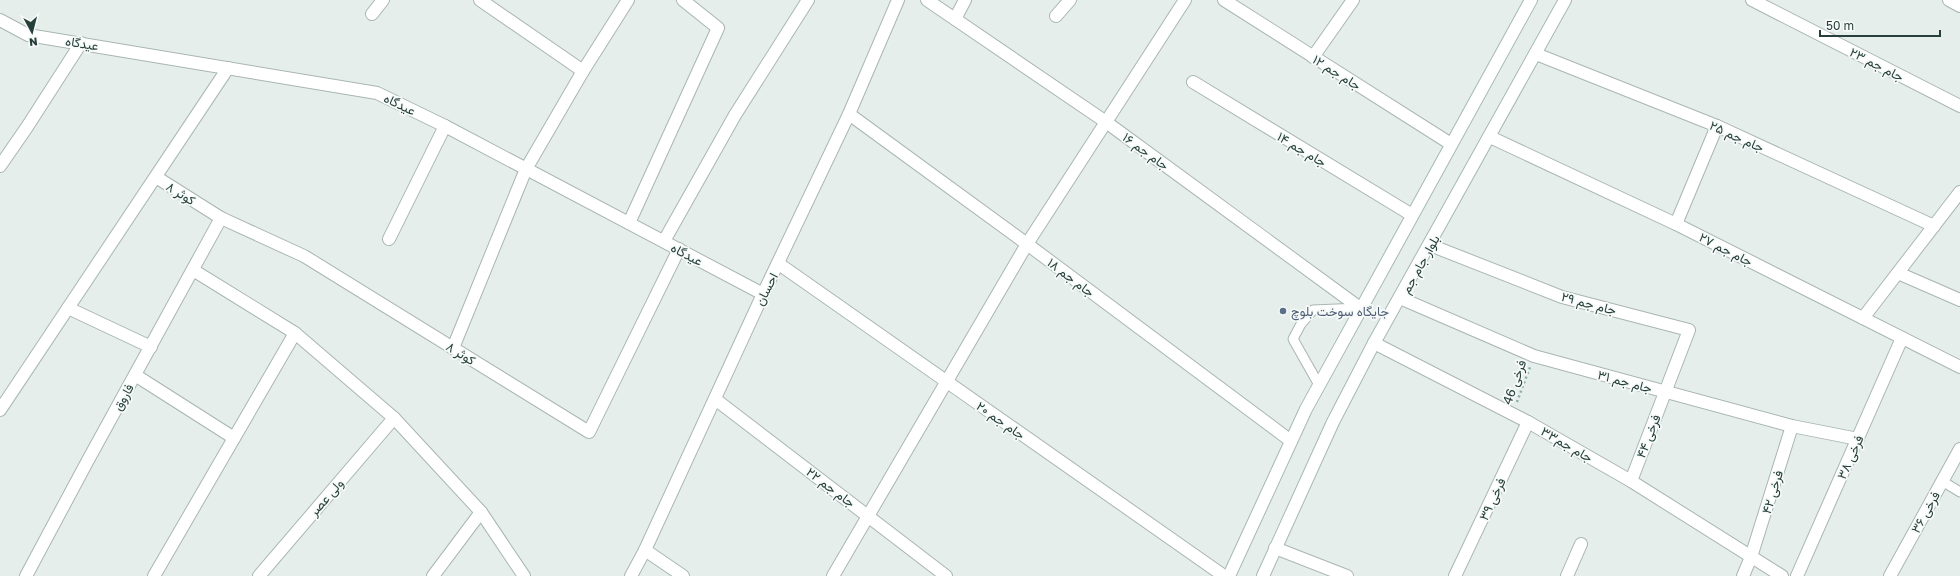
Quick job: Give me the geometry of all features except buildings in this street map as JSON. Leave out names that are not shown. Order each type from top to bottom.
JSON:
[{"type":"street","points":[[372,14],[383,0]]},
{"type":"street","points":[[480,0],[583,71]]},
{"type":"street","points":[[453,348],[526,168],[583,71],[628,0]]},
{"type":"street","points":[[629,223],[718,28],[683,0]]},
{"type":"street","points":[[664,241],[736,115],[808,0]]},
{"type":"street","name":"احسان","points":[[631,576],[645,550],[763,294],[779,264],[849,114],[898,0]]},
{"type":"street","name":"جام جم ۱۶","points":[[927,0],[1106,122],[1360,308]]},
{"type":"street","points":[[955,19],[964,0]]},
{"type":"street","points":[[1056,16],[1070,0]]},
{"type":"street","points":[[833,576],[1028,244],[1185,0]]},
{"type":"street","name":"جام جم ۱۲","points":[[1224,0],[1451,144]]},
{"type":"street","points":[[1313,57],[1353,0]]},
{"type":"street","points":[[1230,576],[1291,441],[1319,384],[1531,0]]},
{"type":"street","name":"بلوار جام جم","points":[[1263,576],[1333,422],[1374,343],[1430,245],[1565,0]]},
{"type":"street","name":"جام جم ۲۳","points":[[1752,0],[1960,106]]},
{"type":"street","points":[[1949,0],[1960,6]]},
{"type":"street","name":"عیدگاه","points":[[0,20],[28,34],[377,93],[526,168],[763,294]]},
{"type":"street","points":[[0,166],[81,43]]},
{"type":"street","name":"جام جم ۲۵","points":[[1536,54],[1717,126],[1934,226]]},
{"type":"street","points":[[0,410],[228,68]]},
{"type":"street","name":"جام جم ۱۴","points":[[1193,82],[1412,215]]},
{"type":"street","name":"جام جم ۱۸","points":[[849,114],[1028,244],[1291,441]]},
{"type":"street","points":[[389,239],[445,126]]},
{"type":"street","points":[[1676,224],[1717,126]]},
{"type":"street","name":"جام جم ۲۷","points":[[1490,137],[1676,224],[1960,367]]},
{"type":"street","name":"کوثر ۸","points":[[156,177],[222,218],[304,256],[589,432],[679,249]]},
{"type":"street","points":[[1863,318],[1960,192]]},
{"type":"street","name":"فاروق","points":[[26,576],[150,347],[222,218]]},
{"type":"street","name":"جام جم ۲۹","points":[[1430,245],[1562,297],[1689,330],[1665,392]]},
{"type":"street","name":"جام جم ۲۰","points":[[779,264],[1224,576]]},
{"type":"street","points":[[193,270],[295,333],[394,418],[481,512],[524,576]]},
{"type":"street","points":[[1898,273],[1960,300]]},
{"type":"street","name":"جام جم ۳۱","points":[[1400,298],[1534,356],[1792,426],[1858,439]]},
{"type":"street","points":[[68,308],[150,347]]},
{"type":"street","points":[[154,576],[295,333]]},
{"type":"street","name":"فرخی ۳۸","points":[[1797,576],[1902,338]]},
{"type":"street","name":"جام جم۳۳","points":[[1374,343],[1528,422],[1631,481],[1782,576]]},
{"type":"street","points":[[135,375],[234,438]]},
{"type":"street","name":"فرخی ۴۴","points":[[1631,481],[1665,392]]},
{"type":"street","name":"جام جم ۲۲","points":[[715,399],[946,576]]},
{"type":"street","name":"ولی عصر","points":[[259,576],[394,418]]},
{"type":"street","name":"فرخی ۳۹","points":[[1455,576],[1528,422]]},
{"type":"street","name":"فرخی ۴۲","points":[[1743,576],[1751,557],[1792,426]]},
{"type":"street","name":"فرخی ۳۶","points":[[1890,576],[1960,449]]},
{"type":"street","points":[[433,576],[481,512]]},
{"type":"street","points":[[1567,576],[1581,544]]},
{"type":"street","points":[[1275,548],[1347,576]]},
{"type":"street","points":[[645,550],[683,576]]},
{"type":"lane","points":[[1319,384],[1293,339],[1301,324],[1313,310],[1360,308]]},
{"type":"lane","points":[[1942,481],[1960,492]]},
{"type":"path","name":"فرخی 46","points":[[1513,414],[1534,356]]},
{"type":"place","name":"جایگاه سوخت بلوچ","points":[[1283,311]]}]
